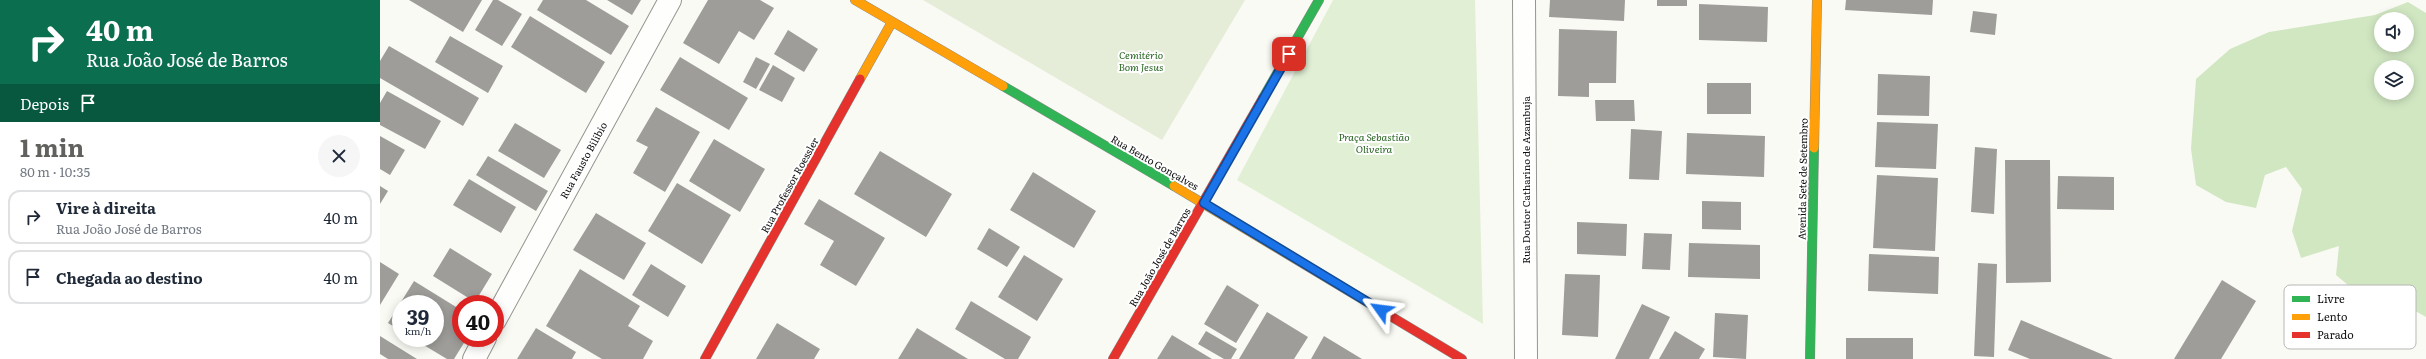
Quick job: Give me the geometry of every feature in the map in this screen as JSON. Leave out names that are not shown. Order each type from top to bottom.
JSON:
[{"type":"street","name":"Rua Fausto Bilibio","points":[[504,304],[670,0]]},
{"type":"street","name":"Rua Bento Gonçalves","points":[[855,0],[1204,203],[1462,359]]},
{"type":"street","name":"Rua João José de Barros","points":[[1113,359],[1320,0]]},
{"type":"street","name":"Rua Doutor Catharino de Azambuja","points":[[1524,0],[1526,359]]},
{"type":"street","name":"Avenida Sete de Setembro","points":[[1810,359],[1817,0]]},
{"type":"street","name":"Rua Professor Roessler","points":[[705,359],[892,22]]},
{"type":"street","points":[[474,359],[480,347]]},
{"type":"green space","name":"Cemitério Bom Jesus","points":[[923,0],[1245,0],[1162,140]]},
{"type":"green space","name":"Praça Sebastião Oliveira","points":[[1333,0],[1475,0],[1483,324],[1237,180]]},
{"type":"green space","points":[[2408,2],[2426,13],[2426,317],[2416,312],[2416,285],[2348,285],[2336,275],[2339,246],[2301,258],[2292,231],[2302,189],[2286,167],[2265,175],[2256,208],[2226,202],[2196,185],[2191,149],[2196,79],[2230,49],[2269,32],[2374,15],[2374,52],[2414,52],[2414,12],[2383,12]]},
{"type":"building","points":[[409,0],[482,0],[463,32]]},
{"type":"building","points":[[493,0],[498,0],[522,14],[502,46],[475,30]]},
{"type":"building","points":[[543,0],[586,0],[629,26],[611,55],[537,10]]},
{"type":"building","points":[[607,0],[641,0],[632,15]]},
{"type":"building","points":[[708,0],[760,0],[774,8],[754,40],[739,31],[719,64],[683,43]]},
{"type":"building","points":[[1550,0],[1625,0],[1624,21],[1549,17]]},
{"type":"building","points":[[1657,0],[1687,0],[1687,6],[1657,6]]},
{"type":"building","points":[[1846,0],[1933,0],[1932,15],[1845,10]]},
{"type":"building","points":[[1699,4],[1768,7],[1767,42],[1699,40]]},
{"type":"building","points":[[1973,11],[1997,14],[1995,35],[1970,32]]},
{"type":"building","points":[[530,16],[605,62],[586,93],[511,47]]},
{"type":"building","points":[[1559,29],[1617,31],[1616,83],[1589,83],[1589,97],[1558,96]]},
{"type":"building","points":[[788,30],[818,49],[804,72],[774,54]]},
{"type":"building","points":[[450,36],[503,66],[488,93],[435,62]]},
{"type":"building","points":[[389,46],[479,98],[463,126],[380,78],[380,61]]},
{"type":"building","points":[[680,57],[748,98],[729,130],[660,90]]},
{"type":"building","points":[[756,57],[770,64],[756,89],[743,82]]},
{"type":"building","points":[[773,65],[795,78],[782,102],[759,90]]},
{"type":"building","points":[[1878,74],[1930,76],[1929,116],[1877,115]]},
{"type":"building","points":[[1707,83],[1751,83],[1751,114],[1707,114]]},
{"type":"building","points":[[387,91],[441,121],[425,149],[380,125],[380,103]]},
{"type":"building","points":[[1595,100],[1634,100],[1635,121],[1596,121]]},
{"type":"building","points":[[656,107],[700,132],[665,192],[633,173],[648,147],[636,141]]},
{"type":"building","points":[[1877,122],[1938,124],[1936,169],[1875,167]]},
{"type":"building","points":[[515,123],[561,150],[544,178],[498,151]]},
{"type":"building","points":[[1631,129],[1662,131],[1659,180],[1629,179]]},
{"type":"building","points":[[1687,133],[1765,136],[1764,177],[1686,174]]},
{"type":"building","points":[[380,136],[405,150],[390,175],[380,169]]},
{"type":"building","points":[[714,139],[765,169],[740,212],[689,181]]},
{"type":"building","points":[[1975,147],[1997,149],[1994,214],[1971,212]]},
{"type":"building","points":[[880,151],[952,194],[926,237],[854,194]]},
{"type":"building","points":[[488,156],[548,191],[536,211],[476,175]]},
{"type":"building","points":[[2005,160],[2050,160],[2051,282],[2006,283]]},
{"type":"building","points":[[1033,172],[1096,211],[1074,248],[1010,210]]},
{"type":"building","points":[[1877,175],[1938,178],[1935,251],[1873,248]]},
{"type":"building","points":[[2058,176],[2114,177],[2114,210],[2057,209]]},
{"type":"building","points":[[469,179],[516,207],[501,233],[453,205]]},
{"type":"building","points":[[677,183],[731,215],[702,264],[648,231]]},
{"type":"building","points":[[380,186],[388,191],[380,204]]},
{"type":"building","points":[[819,199],[885,238],[856,286],[820,265],[834,241],[804,224]]},
{"type":"building","points":[[1702,201],[1741,202],[1741,230],[1702,229]]},
{"type":"building","points":[[596,213],[646,243],[624,280],[573,250]]},
{"type":"building","points":[[1577,222],[1627,224],[1626,256],[1577,254]]},
{"type":"building","points":[[989,228],[1020,247],[1007,267],[977,249]]},
{"type":"building","points":[[1644,233],[1672,234],[1670,270],[1642,269]]},
{"type":"building","points":[[1689,243],[1760,245],[1760,279],[1688,277]]},
{"type":"building","points":[[450,248],[492,274],[479,295],[464,295],[433,276]]},
{"type":"building","points":[[1869,254],[1939,257],[1938,294],[1868,291]]},
{"type":"building","points":[[1024,255],[1063,279],[1037,321],[998,297]]},
{"type":"building","points":[[380,262],[399,274],[380,305]]},
{"type":"building","points":[[1978,263],[1997,264],[1994,357],[1974,356]]},
{"type":"building","points":[[651,264],[686,286],[668,317],[632,295]]},
{"type":"building","points":[[580,269],[640,306],[628,326],[653,341],[643,359],[602,359],[546,326]]},
{"type":"building","points":[[1565,274],[1600,275],[1598,337],[1562,335]]},
{"type":"building","points":[[2222,280],[2256,301],[2221,359],[2174,359]]},
{"type":"building","points":[[414,281],[437,295],[405,295]]},
{"type":"building","points":[[1227,285],[1259,305],[1236,343],[1204,324]]},
{"type":"building","points":[[444,300],[452,304],[452,347],[461,347],[454,359],[447,359],[427,347],[444,347]]},
{"type":"building","points":[[971,301],[1031,337],[1018,359],[1005,359],[955,329]]},
{"type":"building","points":[[1642,304],[1670,317],[1649,359],[1615,359]]},
{"type":"building","points":[[1267,312],[1308,337],[1294,359],[1239,359]]},
{"type":"building","points":[[1715,313],[1748,315],[1746,359],[1713,357]]},
{"type":"building","points":[[392,317],[392,325],[388,323]]},
{"type":"building","points":[[2021,320],[2113,359],[2030,359],[2008,350]]},
{"type":"building","points":[[777,323],[820,349],[814,359],[756,359]]},
{"type":"building","points":[[536,328],[576,352],[572,359],[517,359]]},
{"type":"building","points":[[917,328],[968,359],[898,359]]},
{"type":"building","points":[[1206,331],[1237,349],[1231,359],[1224,359],[1198,344]]},
{"type":"building","points":[[1675,331],[1705,349],[1699,359],[1659,359]]},
{"type":"building","points":[[1172,335],[1212,359],[1157,359]]},
{"type":"building","points":[[380,336],[392,343],[392,347],[398,347],[417,359],[388,359],[380,354]]},
{"type":"building","points":[[1324,336],[1362,359],[1311,359]]},
{"type":"building","points":[[1846,338],[1913,338],[1913,359],[1846,359]]},
{"type":"traffic: fast","points":[[1263,98],[1319,0]]},
{"type":"traffic: fast","points":[[1003,86],[1174,186]]},
{"type":"traffic: fast","points":[[1810,359],[1814,148]]},
{"type":"traffic: slow","points":[[855,0],[1003,86]]},
{"type":"traffic: slow","points":[[1814,148],[1817,0]]},
{"type":"traffic: slow","points":[[860,79],[892,22]]},
{"type":"traffic: slow","points":[[1174,186],[1387,314]]},
{"type":"traffic: jam","points":[[705,359],[860,79]]},
{"type":"traffic: jam","points":[[1113,359],[1263,98]]},
{"type":"traffic: jam","points":[[1387,314],[1462,359]]},
{"type":"route","points":[[1289,54],[1204,203],[1381,310]]}]
